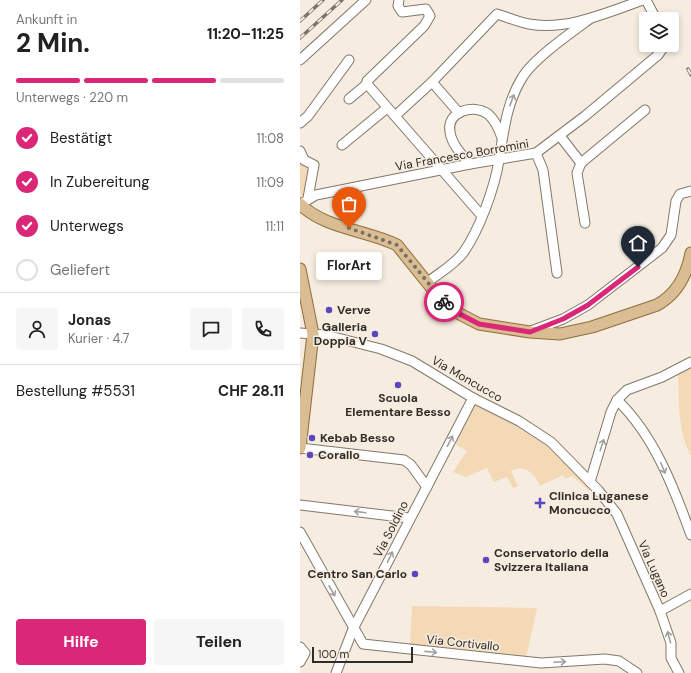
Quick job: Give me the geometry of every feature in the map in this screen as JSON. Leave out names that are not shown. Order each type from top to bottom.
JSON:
[{"type":"main road","points":[[303,202],[311,212],[326,220],[387,240],[397,245],[454,311],[469,320],[479,324],[530,332],[560,334],[592,327],[657,305],[667,299],[677,288],[689,266],[691,253]]},
{"type":"main road","points":[[300,270],[314,334],[300,448]]},
{"type":"street","points":[[300,60],[366,0]]},
{"type":"street","points":[[349,99],[367,84],[367,80],[424,26],[430,16],[426,9],[402,12],[398,6],[399,0]]},
{"type":"street","points":[[395,116],[432,82],[497,14],[530,24],[545,25],[591,18],[644,0],[652,12]]},
{"type":"street","points":[[428,282],[463,253],[482,216],[499,160],[510,101],[522,77],[563,39],[591,18]]},
{"type":"street","points":[[536,153],[560,136],[660,52]]},
{"type":"street","points":[[300,123],[308,116],[349,60]]},
{"type":"street","points":[[432,82],[459,112]]},
{"type":"street","points":[[367,84],[482,216]]},
{"type":"street","points":[[342,145],[387,108]]},
{"type":"street","points":[[470,164],[452,140],[449,131],[451,121],[459,112],[464,109],[471,109],[479,110],[488,114],[497,124],[502,138]]},
{"type":"street","points":[[585,224],[577,173],[581,163],[645,110]]},
{"type":"street","points":[[560,136],[581,163]]},
{"type":"street","points":[[300,151],[304,160],[314,165],[303,202]]},
{"type":"street","name":"Via Francesco Borromini","points":[[303,202],[316,195],[441,169],[536,153],[542,170],[557,273]]},
{"type":"street","points":[[530,332],[563,319],[588,305],[662,248],[671,235],[676,201],[680,194],[691,191]]},
{"type":"street","name":"Via Moncucco","points":[[300,333],[326,335],[398,356],[418,364],[473,398],[520,421],[552,442],[590,482]]},
{"type":"street","points":[[590,482],[611,412],[618,400],[627,390],[662,377],[691,362]]},
{"type":"street","name":"Via Soldino","points":[[336,673],[353,629],[409,518],[473,398]]},
{"type":"street","points":[[618,400],[625,408],[660,461],[691,535]]},
{"type":"street","points":[[300,448],[404,460],[411,465],[427,486]]},
{"type":"street","name":"Via Lugano","points":[[590,482],[617,514],[660,611],[671,643],[671,658],[679,673]]},
{"type":"street","points":[[300,505],[409,518]]},
{"type":"street","name":"Via Cortivallo","points":[[300,532],[353,629],[363,644],[540,663],[605,659],[619,661],[637,673]]},
{"type":"street","points":[[660,611],[691,594]]},
{"type":"street","points":[[300,647],[305,653],[300,662]]},
{"type":"shaded area","points":[[300,157],[311,166],[305,195],[302,196],[300,195]]},
{"type":"shaded area","points":[[691,362],[691,456],[686,446],[681,425],[678,369]]},
{"type":"shaded area","points":[[473,398],[551,442],[590,482],[590,491],[572,476],[565,479],[563,475],[540,486],[535,477],[525,469],[516,469],[511,471],[518,486],[513,488],[507,477],[494,482],[487,468],[466,477],[453,472],[467,451],[450,441]]},
{"type":"shaded area","points":[[412,606],[537,608],[526,658],[410,646]]},
{"type":"railway","points":[[300,21],[323,0]]},
{"type":"railway","points":[[300,38],[342,0]]},
{"type":"railway","points":[[688,69],[691,75]]},
{"type":"way so far","points":[[349,228],[387,240],[397,245],[444,302]]},
{"type":"place","name":"FlorArt","points":[[349,228]]},
{"type":"place","name":"Verve","points":[[329,310]]},
{"type":"place","name":"Galleria Doppia V","points":[[375,334]]},
{"type":"place","name":"Scuola Elementare Besso","points":[[398,385]]},
{"type":"place","name":"Kebab Besso","points":[[312,438]]},
{"type":"place","name":"Corallo","points":[[310,455]]},
{"type":"place","name":"Clinica Luganese Moncucco","points":[[540,503]]},
{"type":"place","name":"Conservatorio della Svizzera Italiana","points":[[486,560]]},
{"type":"place","name":"Centro San Carlo","points":[[415,574]]},
{"type":"route","points":[[444,302],[454,311],[479,324],[530,332],[563,319],[588,305],[602,296],[638,267]]}]
